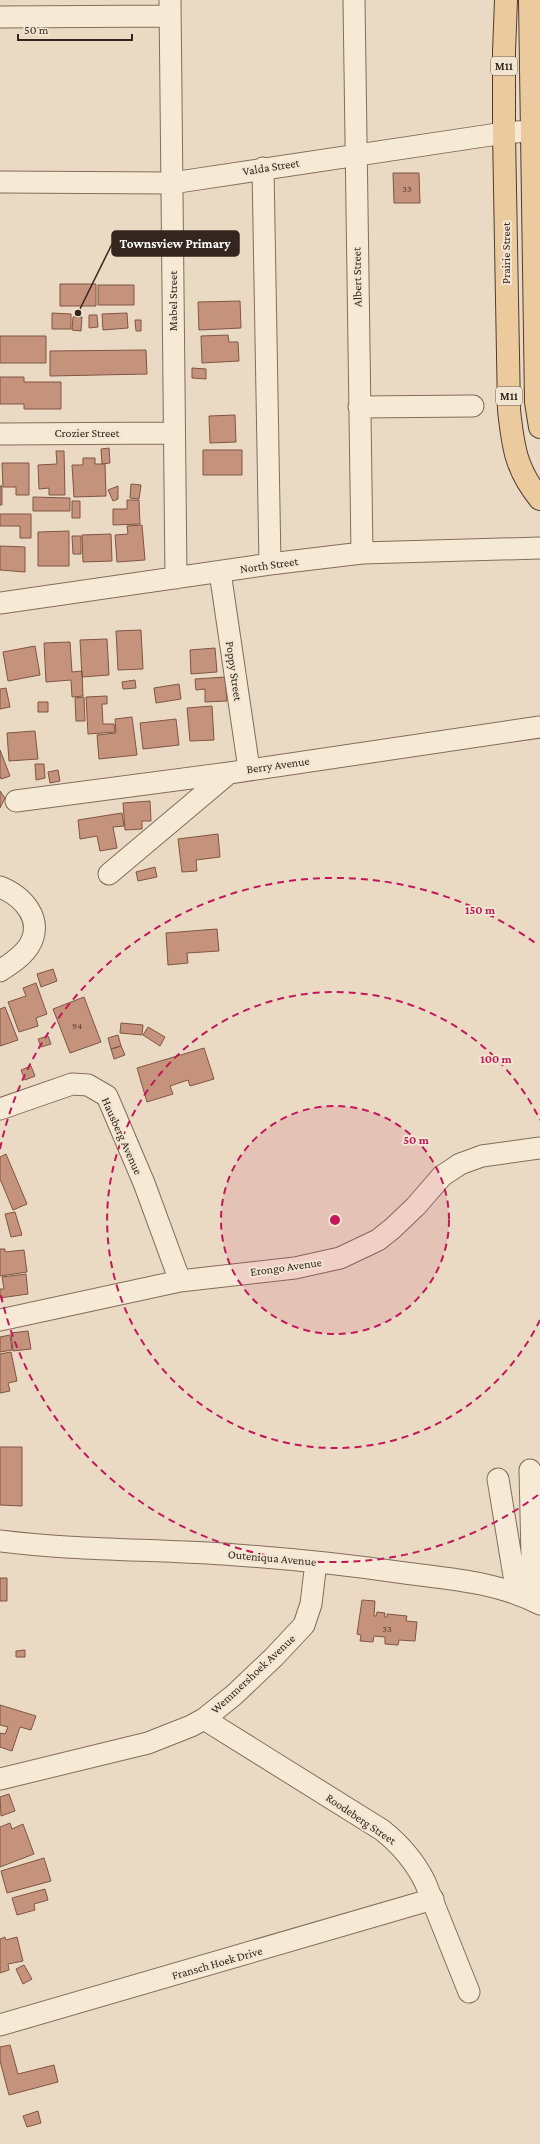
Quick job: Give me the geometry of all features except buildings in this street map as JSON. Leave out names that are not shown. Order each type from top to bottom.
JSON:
[{"type":"main road","name":"Prairie Street","points":[[506,0],[504,52],[504,133],[509,410],[513,447],[518,465],[528,485],[540,499]]},
{"type":"main road","name":"M11","points":[[530,0],[536,130],[536,402],[540,427]]},
{"type":"street","name":"Albert Street","points":[[354,0],[355,155],[362,553]]},
{"type":"street","points":[[0,17],[170,8]]},
{"type":"street","name":"Mabel Street","points":[[170,8],[176,578]]},
{"type":"street","name":"Valda Street","points":[[0,182],[172,183],[263,168],[504,133],[536,130]]},
{"type":"street","points":[[263,168],[270,564]]},
{"type":"street","points":[[360,407],[473,406]]},
{"type":"street","name":"Crozier Street","points":[[0,434],[174,432]]},
{"type":"street","name":"North Street","points":[[0,603],[270,564],[362,553],[540,548]]},
{"type":"street","name":"Poppy Street","points":[[220,572],[249,769]]},
{"type":"street","name":"Berry Avenue","points":[[16,801],[229,773],[540,727]]},
{"type":"street","points":[[110,874],[229,773]]},
{"type":"street","points":[[0,887],[13,893],[26,904],[32,916],[33,932],[29,945],[24,953],[0,971]]},
{"type":"street","name":"Hausberg Avenue","points":[[0,1109],[76,1083],[88,1085],[107,1096],[144,1183],[180,1281]]},
{"type":"street","name":"Erongo Avenue","points":[[0,1320],[180,1281],[303,1266],[340,1258],[378,1240],[416,1206],[442,1176],[460,1164],[482,1156],[540,1148]]},
{"type":"street","points":[[530,1470],[530,1599]]},
{"type":"street","points":[[498,1479],[530,1599]]},
{"type":"street","name":"Outeniqua Avenue","points":[[0,1541],[49,1546],[235,1555],[316,1562],[486,1585],[530,1599]]},
{"type":"street","name":"Wemmershoek Avenue","points":[[0,1779],[148,1743],[191,1726],[204,1719],[238,1691],[304,1625],[311,1604],[316,1562]]},
{"type":"street","name":"Roodeberg Street","points":[[204,1719],[396,1841],[418,1866],[433,1899],[469,1992]]},
{"type":"street","name":"Fransch Hoek Drive","points":[[0,2025],[433,1899]]},
{"type":"place","name":"Townsview Primary","points":[[78,313]]}]
